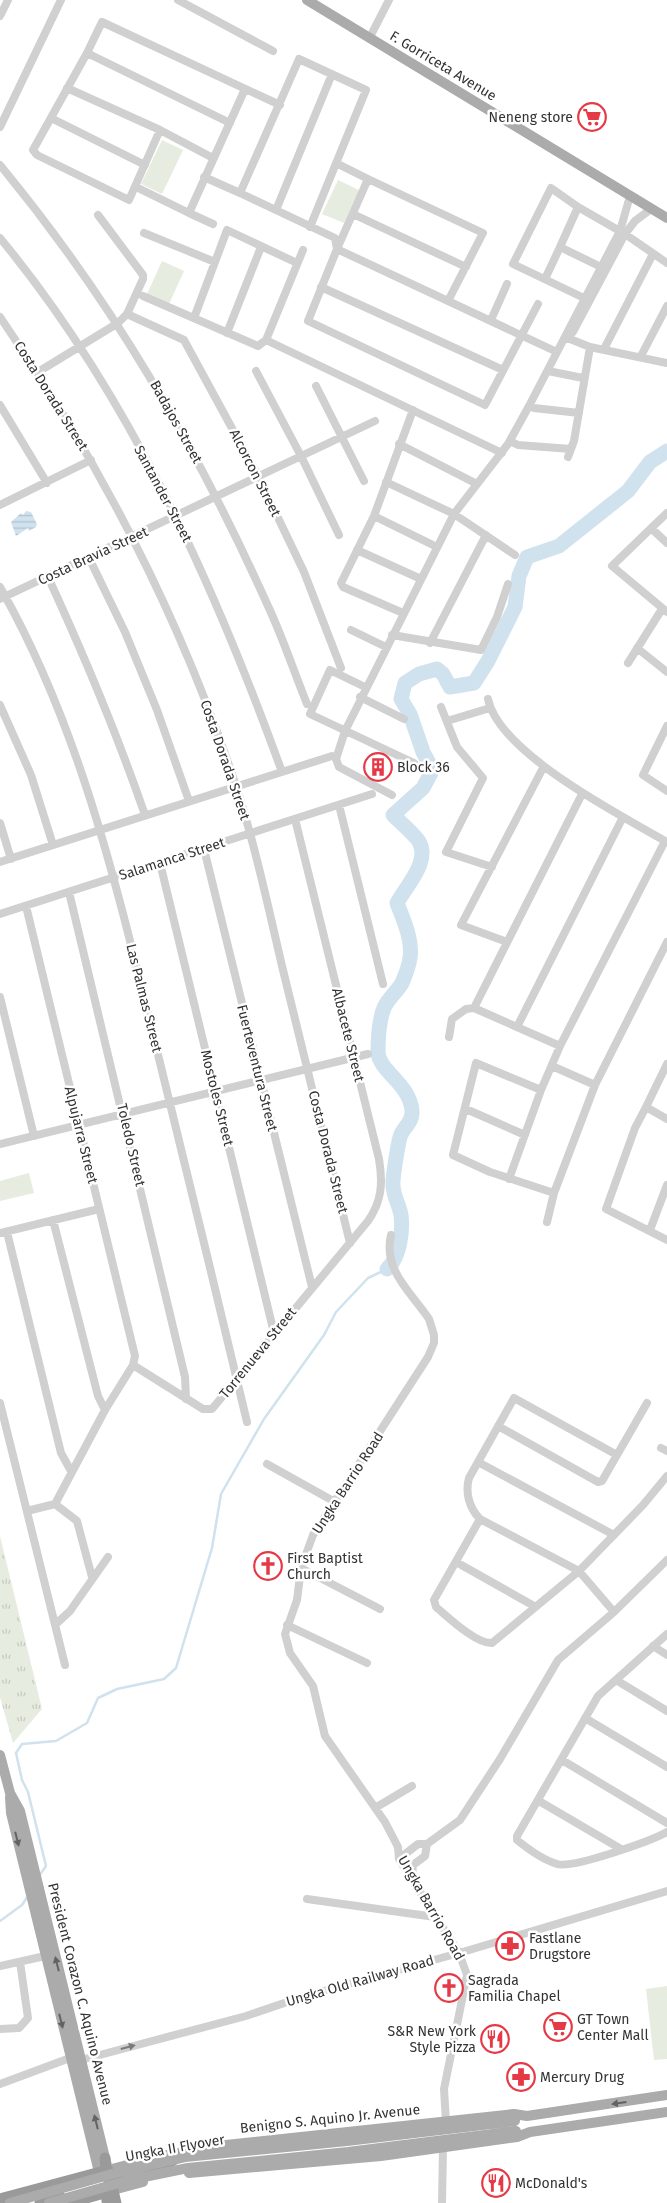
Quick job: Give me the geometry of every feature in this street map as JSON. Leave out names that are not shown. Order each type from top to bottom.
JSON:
[{"type":"highway","points":[[40,2203],[47,2199],[163,2167],[187,2151]]},
{"type":"highway","points":[[0,2199],[106,2183]]},
{"type":"highway","points":[[69,2203],[106,2183]]},
{"type":"main road","name":"F. Gorriceta Avenue","points":[[307,0],[667,218]]},
{"type":"main road","name":"President Corazon C. Aquino Avenue","points":[[0,1756],[15,1812],[35,1872],[76,2059],[106,2183]]},
{"type":"main road","name":"President Corazon C. Aquino Avenue","points":[[15,1812],[28,1884],[45,1956],[76,2059]]},
{"type":"main road","name":"Benigno S. Aquino Jr. Avenue","points":[[187,2151],[514,2114],[527,2116],[667,2095]]},
{"type":"main road","points":[[106,2183],[193,2172],[443,2147],[517,2137],[530,2132],[667,2112]]},
{"type":"main road","name":"Ungka II Flyover","points":[[49,2203],[129,2180],[188,2168],[348,2152],[516,2126],[527,2116]]},
{"type":"main road","name":"Ungka II Flyover","points":[[10,2203],[119,2172],[185,2157],[516,2126],[530,2132]]},
{"type":"main road","points":[[292,2139],[294,2163]]},
{"type":"street","points":[[0,16],[8,0]]},
{"type":"street","points":[[0,127],[61,0]]},
{"type":"street","points":[[178,0],[273,51]]},
{"type":"street","points":[[370,37],[389,0]]},
{"type":"street","points":[[160,130],[129,200],[34,153],[33,150],[87,53],[102,22],[280,104]]},
{"type":"street","points":[[87,53],[230,123]]},
{"type":"street","points":[[240,192],[299,59],[366,90],[310,227]]},
{"type":"street","points":[[276,210],[332,74]]},
{"type":"street","points":[[67,88],[160,130],[213,158]]},
{"type":"street","points":[[189,213],[245,89]]},
{"type":"street","points":[[51,118],[145,165]]},
{"type":"street","points":[[336,163],[483,233],[448,301]]},
{"type":"street","name":"Badajos Street","points":[[0,165],[39,212],[118,323],[167,404],[216,496],[269,608],[307,704]]},
{"type":"street","points":[[204,177],[240,192],[335,238],[337,249]]},
{"type":"street","points":[[368,179],[308,321],[485,405],[538,304]]},
{"type":"street","points":[[136,187],[213,224]]},
{"type":"street","points":[[584,298],[514,266],[514,261],[551,188],[667,263]]},
{"type":"street","points":[[392,795],[339,767],[336,759],[345,731],[365,687],[454,514],[510,442],[550,371],[623,233],[630,196]]},
{"type":"street","points":[[545,279],[578,207]]},
{"type":"street","points":[[510,442],[523,429],[534,408],[557,352],[567,338],[584,298],[601,267],[623,233],[651,209]]},
{"type":"street","points":[[353,214],[466,267]]},
{"type":"street","points":[[38,372],[118,323],[127,314],[143,275],[98,215]]},
{"type":"street","points":[[194,318],[227,230],[297,263]]},
{"type":"street","points":[[144,233],[215,262]]},
{"type":"street","name":"Santander Street","points":[[0,238],[54,310],[78,347],[134,438],[176,516],[220,608],[249,680],[282,772]]},
{"type":"street","points":[[227,333],[261,247]]},
{"type":"street","points":[[560,247],[601,267]]},
{"type":"street","points":[[337,249],[557,352]]},
{"type":"street","points":[[143,296],[256,346],[266,340],[303,250]]},
{"type":"street","points":[[604,349],[653,254]]},
{"type":"street","points":[[490,320],[507,284]]},
{"type":"street","points":[[321,287],[503,370]]},
{"type":"street","points":[[641,356],[667,306]]},
{"type":"street","name":"Alcorcon Street","points":[[127,314],[184,340],[258,476],[304,572],[342,668]]},
{"type":"street","name":"Costa Dorada Street","points":[[0,318],[38,372],[91,460],[133,537],[188,657],[236,786],[250,834],[350,1243]]},
{"type":"street","points":[[567,338],[590,347],[641,356],[667,363]]},
{"type":"street","points":[[266,340],[502,453]]},
{"type":"street","points":[[510,442],[518,445],[570,453],[579,414],[583,378],[590,347]]},
{"type":"street","points":[[256,371],[301,456],[338,535]]},
{"type":"street","points":[[550,371],[583,378]]},
{"type":"street","points":[[316,386],[343,436],[364,481]]},
{"type":"street","points":[[0,405],[47,483]]},
{"type":"street","points":[[534,408],[579,414]]},
{"type":"street","points":[[403,613],[341,585],[374,516],[413,410]]},
{"type":"street","name":"Costa Bravia Street","points":[[3,597],[89,558],[375,421]]},
{"type":"street","points":[[399,444],[477,484]]},
{"type":"street","points":[[1,502],[47,483],[91,460]]},
{"type":"street","points":[[386,482],[454,514],[515,554]]},
{"type":"street","points":[[628,663],[665,611],[612,567],[652,530],[667,513]]},
{"type":"street","points":[[374,516],[438,547]]},
{"type":"street","points":[[652,530],[667,543]]},
{"type":"street","points":[[430,643],[486,535]]},
{"type":"street","points":[[357,550],[421,579]]},
{"type":"street","points":[[89,558],[125,632],[157,710],[189,801]]},
{"type":"street","points":[[48,577],[102,698],[145,815]]},
{"type":"street","points":[[392,635],[430,643],[484,648],[508,584]]},
{"type":"street","name":"Las Palmas Street","points":[[0,587],[70,739],[115,877],[247,1422]]},
{"type":"street","points":[[351,630],[386,647]]},
{"type":"street","points":[[637,648],[667,672]]},
{"type":"street","points":[[365,687],[333,670],[328,671],[310,714],[414,763]]},
{"type":"street","points":[[360,697],[404,719]]},
{"type":"street","points":[[488,699],[490,708],[506,732],[544,766],[582,794],[666,841],[560,1046],[541,1090],[509,1179]]},
{"type":"street","points":[[0,705],[31,775],[53,845]]},
{"type":"street","points":[[442,707],[457,747],[482,775],[483,780],[446,852],[492,866]]},
{"type":"street","points":[[447,721],[490,708]]},
{"type":"street","points":[[666,732],[643,775],[667,791]]},
{"type":"street","points":[[0,862],[100,828],[332,756]]},
{"type":"street","points":[[507,942],[462,925],[544,766]]},
{"type":"street","name":"Salamanca Street","points":[[0,914],[372,794]]},
{"type":"street","points":[[474,1008],[582,794]]},
{"type":"street","points":[[339,805],[382,984]]},
{"type":"street","points":[[517,1027],[623,817]]},
{"type":"street","name":"Albacete Street","points":[[295,819],[379,1159],[382,1183],[375,1210],[350,1243]]},
{"type":"street","points":[[0,822],[11,859]]},
{"type":"street","name":"Fuerteventura Street","points":[[204,848],[312,1286]]},
{"type":"street","name":"Mostoles Street","points":[[160,862],[274,1333]]},
{"type":"street","name":"Toledo Street","points":[[69,892],[185,1376],[186,1399]]},
{"type":"street","name":"Alpujarra Street","points":[[26,906],[134,1352],[133,1365]]},
{"type":"street","points":[[547,1222],[554,1193],[595,1085],[667,942]]},
{"type":"street","points":[[0,997],[34,1136]]},
{"type":"street","points":[[449,1037],[452,1018],[466,1009],[474,1008],[560,1046]]},
{"type":"street","points":[[0,1144],[368,1054]]},
{"type":"street","points":[[541,1090],[476,1063],[453,1155],[457,1159],[509,1179],[554,1193]]},
{"type":"street","points":[[667,1064],[635,1128],[606,1209],[667,1240]]},
{"type":"street","points":[[552,1066],[595,1085]]},
{"type":"street","points":[[646,1107],[667,1119]]},
{"type":"street","points":[[466,1109],[524,1135]]},
{"type":"street","points":[[650,1230],[667,1185]]},
{"type":"street","points":[[71,1471],[61,1453],[3,1232],[99,1209]]},
{"type":"street","points":[[53,1220],[98,1396],[105,1410]]},
{"type":"street","name":"Ungka Barrio Road","points":[[391,1235],[389,1260],[429,1319],[433,1327],[434,1343],[414,1381],[313,1535],[301,1568],[297,1600],[285,1634],[290,1653],[313,1686],[325,1736],[394,1839],[399,1859],[459,1953],[467,1975],[444,2089],[446,2122]]},
{"type":"street","name":"Torrenueva Street","points":[[133,1365],[202,1409],[212,1409],[312,1286],[350,1243]]},
{"type":"street","points":[[55,1504],[105,1410],[133,1365]]},
{"type":"street","points":[[614,1612],[579,1571],[480,1518],[472,1508],[467,1488],[478,1462],[514,1398],[617,1455]]},
{"type":"street","points":[[0,1403],[65,1665]]},
{"type":"street","points":[[498,1426],[593,1481],[602,1481],[647,1403]]},
{"type":"street","points":[[478,1462],[614,1535]]},
{"type":"street","points":[[267,1464],[335,1502]]},
{"type":"street","points":[[480,1518],[434,1600],[436,1607],[480,1640],[492,1643],[534,1606],[579,1571],[667,1476]]},
{"type":"street","points":[[27,1511],[55,1504]]},
{"type":"street","points":[[55,1504],[77,1521],[92,1577]]},
{"type":"street","points":[[56,1624],[70,1611],[92,1577],[108,1558]]},
{"type":"street","points":[[399,1859],[418,1844],[427,1844],[460,1820],[500,1759],[558,1660],[614,1612],[667,1560]]},
{"type":"street","points":[[456,1562],[534,1606]]},
{"type":"street","points":[[301,1568],[380,1609]]},
{"type":"street","points":[[288,1625],[367,1663]]},
{"type":"street","points":[[667,1634],[598,1696],[524,1824],[518,1840],[557,1864],[573,1864],[651,1841],[667,1832]]},
{"type":"street","points":[[653,1646],[667,1655]]},
{"type":"street","points":[[616,1680],[667,1711]]},
{"type":"street","points":[[585,1718],[667,1767]]},
{"type":"street","points":[[562,1760],[667,1823]]},
{"type":"street","points":[[375,1808],[412,1786]]},
{"type":"street","points":[[539,1801],[620,1849]]},
{"type":"street","points":[[412,1878],[413,1865],[425,1856],[427,1844]]},
{"type":"street","name":"Ungka Old Railway Road","points":[[0,2084],[76,2059],[216,2024],[319,1992],[459,1953],[667,1891]]},
{"type":"street","points":[[307,1899],[435,1917]]},
{"type":"street","points":[[0,1966],[45,1956]]},
{"type":"street","points":[[0,2029],[19,2028],[28,2018],[20,1962]]},
{"type":"street","points":[[442,2203],[443,2147]]},
{"type":"green space","points":[[162,140],[183,150],[162,194],[141,184]]},
{"type":"green space","points":[[338,180],[359,190],[344,223],[322,214]]},
{"type":"green space","points":[[162,261],[184,271],[169,304],[147,294]]},
{"type":"green space","points":[[29,1173],[34,1193],[0,1201],[0,1181]]},
{"type":"green space","points":[[0,1536],[42,1709],[13,1743],[0,1697]]},
{"type":"green space","points":[[667,1986],[667,2059],[654,2060],[646,1989]]},
{"type":"water","points":[[26,511],[31,512],[37,524],[36,527],[29,531],[28,528],[16,536],[11,522]]},
{"type":"waterway","points":[[387,1269],[398,1251],[401,1236],[401,1215],[394,1191],[393,1179],[400,1137],[411,1119],[412,1111],[406,1093],[380,1060],[378,1053],[379,1036],[384,1008],[402,983],[411,951],[405,923],[397,903],[416,873],[422,856],[418,840],[393,815],[423,788],[431,773],[431,767],[423,752],[410,714],[401,699],[405,683],[419,674],[437,669],[443,674],[450,687],[474,683],[488,661],[515,607],[519,576],[527,557],[559,546],[628,491],[650,462],[667,451]]},
{"type":"waterway","points":[[39,1876],[46,1866],[28,1792],[22,1780],[16,1753],[22,1744],[56,1741],[87,1723],[98,1698],[117,1689],[164,1679],[176,1668],[212,1548],[221,1494],[264,1419],[324,1335],[336,1312],[368,1278],[387,1269]]},
{"type":"waterway","points":[[0,1921],[22,1905],[28,1896]]},
{"type":"place","name":"Neneng store","points":[[592,117]]},
{"type":"place","name":"Block 36","points":[[378,767]]},
{"type":"place","name":"First Baptist Church","points":[[268,1566]]},
{"type":"place","name":"Fastlane Drugstore","points":[[510,1946]]},
{"type":"place","name":"Sagrada Familia Chapel","points":[[449,1988]]},
{"type":"place","name":"GT Town Center Mall","points":[[558,2027]]},
{"type":"place","name":"S&R New York Style Pizza","points":[[495,2039]]},
{"type":"place","name":"Mercury Drug","points":[[521,2077]]},
{"type":"place","name":"McDonald's","points":[[496,2183]]}]
